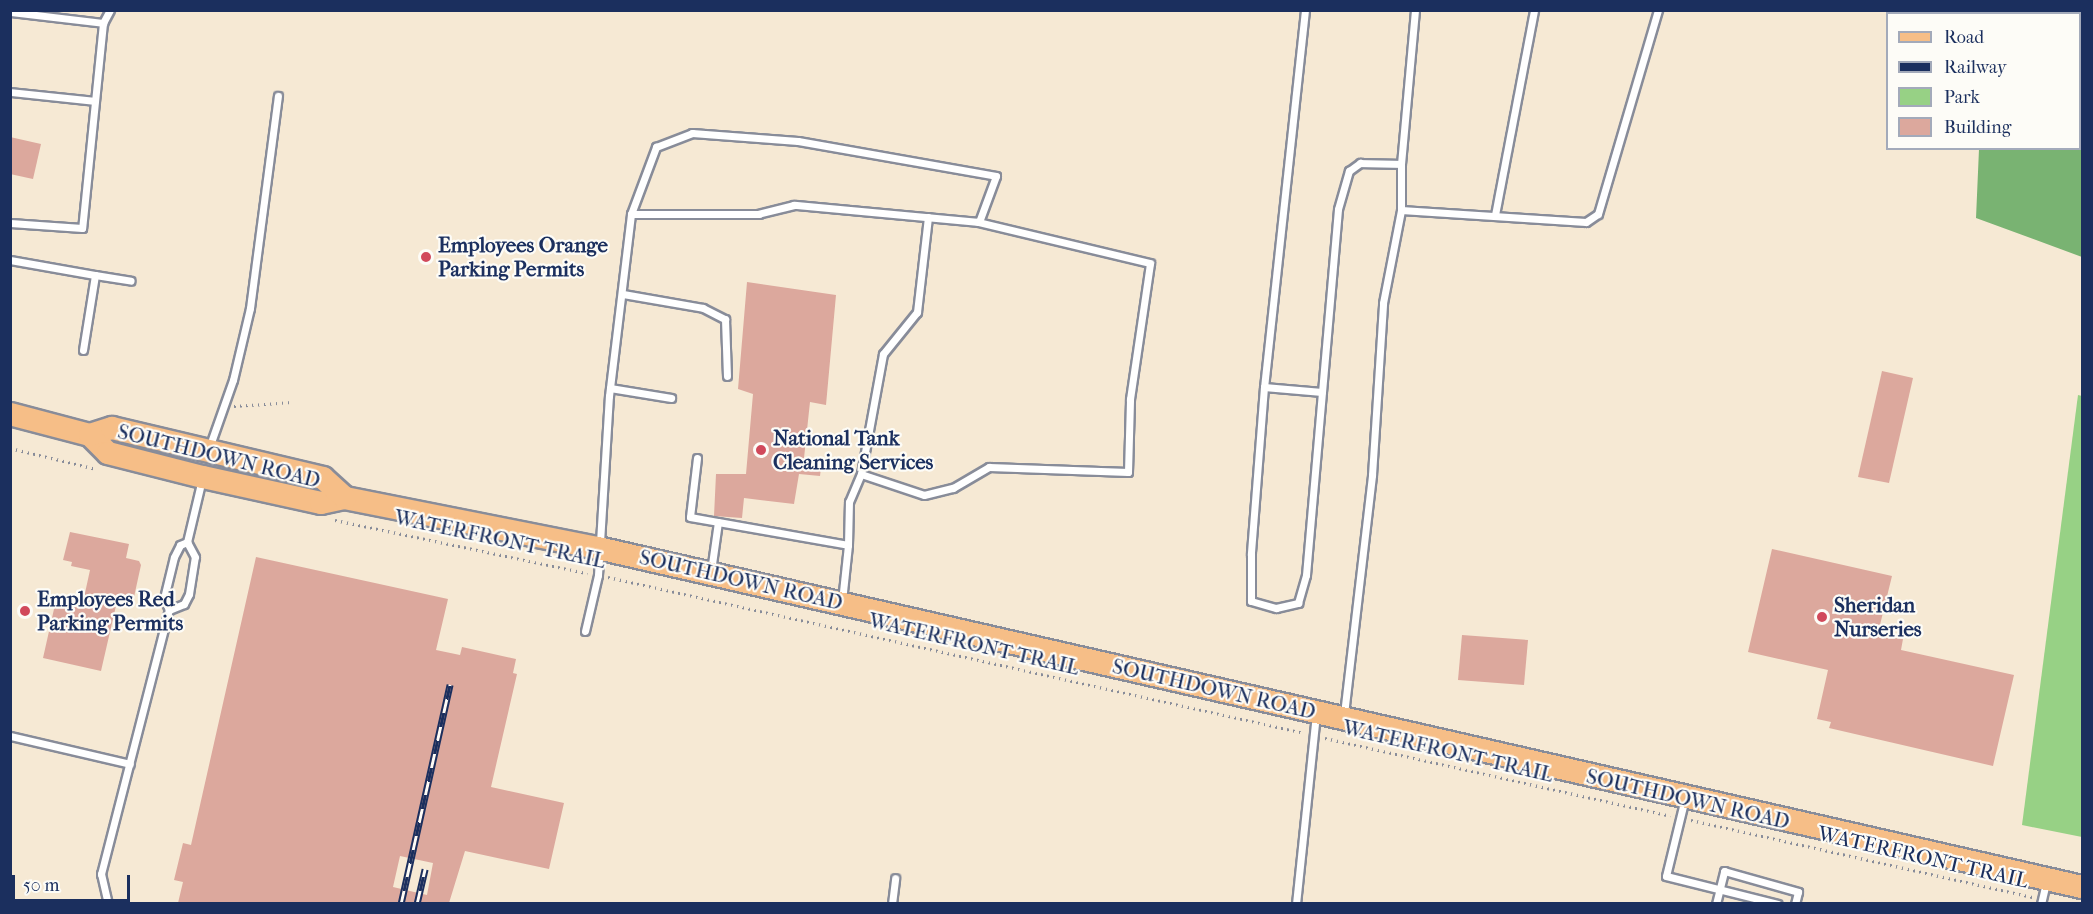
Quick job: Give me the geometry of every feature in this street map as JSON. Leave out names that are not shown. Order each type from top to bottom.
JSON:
[{"type":"main road","name":"SOUTHDOWN ROAD","points":[[10,414],[90,435],[108,453],[202,477],[321,503],[345,498],[598,548],[710,573],[1343,719],[1683,808],[2043,894],[2082,887]]},
{"type":"main road","name":"SOUTHDOWN ROAD","points":[[90,435],[111,428],[323,478],[345,498]]},
{"type":"main road","points":[[202,477],[208,452]]},
{"type":"lane","points":[[10,223],[82,228],[103,23],[110,10]]},
{"type":"lane","points":[[1305,10],[1264,387],[1251,554],[1251,601],[1275,608],[1298,603],[1306,575],[1338,209],[1349,171],[1360,163],[1401,164]]},
{"type":"lane","points":[[1343,719],[1372,476],[1383,303],[1401,210],[1401,164],[1415,10]]},
{"type":"lane","points":[[1495,215],[1534,10]]},
{"type":"lane","points":[[1401,210],[1586,222],[1599,214],[1658,10]]},
{"type":"lane","points":[[10,12],[103,23]]},
{"type":"lane","points":[[10,92],[95,101]]},
{"type":"lane","points":[[208,452],[224,406],[250,308],[278,96]]},
{"type":"lane","points":[[585,630],[598,575],[598,548],[606,489],[610,388],[631,214],[656,147],[692,133],[798,141],[996,176],[978,222]]},
{"type":"lane","points":[[631,214],[759,214],[794,205],[928,217],[978,222],[1150,263],[1130,399],[1128,472],[988,467],[953,488],[924,495],[861,474]]},
{"type":"lane","points":[[842,603],[848,545],[849,502],[861,474],[883,354],[917,312],[928,217]]},
{"type":"lane","points":[[10,260],[131,281]]},
{"type":"lane","points":[[83,350],[95,275]]},
{"type":"lane","points":[[623,294],[703,308],[725,319],[727,376]]},
{"type":"lane","points":[[1264,387],[1322,392]]},
{"type":"lane","points":[[610,388],[671,398]]},
{"type":"lane","points":[[698,458],[690,517],[848,545]]},
{"type":"lane","points":[[169,610],[181,607],[189,594],[195,557],[187,542],[202,477]]},
{"type":"lane","points":[[710,573],[718,522]]},
{"type":"lane","points":[[108,903],[101,874],[169,610],[165,598],[174,557],[180,545],[187,542]]},
{"type":"lane","points":[[1296,903],[1316,713]]},
{"type":"lane","points":[[10,736],[129,764]]},
{"type":"lane","points":[[1683,808],[1666,876],[1778,903]]},
{"type":"lane","points":[[1719,903],[1724,872],[1798,892],[1795,903]]},
{"type":"lane","points":[[891,903],[895,878]]},
{"type":"path","points":[[224,406],[292,402]]},
{"type":"path","points":[[10,448],[101,470]]},
{"type":"path","name":"WATERFRONT TRAIL","points":[[331,519],[598,575],[1313,735],[1683,808],[2043,894]]},
{"type":"green space","points":[[2082,11],[2082,257],[1976,218],[1979,150],[2081,150],[2081,12],[1984,12]]},
{"type":"green space","points":[[2078,395],[2082,396],[2082,837],[2022,825]]},
{"type":"building","points":[[10,137],[41,144],[33,179],[10,174]]},
{"type":"building","points":[[747,282],[836,295],[826,405],[810,402],[804,458],[822,460],[820,476],[799,474],[794,504],[744,498],[742,518],[714,516],[716,474],[746,474],[753,394],[738,389]]},
{"type":"building","points":[[1882,371],[1913,378],[1889,483],[1858,477]]},
{"type":"building","points":[[70,532],[129,544],[126,558],[139,561],[141,565],[134,597],[118,597],[101,671],[43,658],[56,600],[69,603],[85,593],[90,570],[71,566],[72,562],[63,560]]},
{"type":"building","points":[[1772,549],[1892,576],[1878,633],[1903,639],[1901,650],[2014,675],[1993,766],[1829,728],[1831,722],[1817,719],[1828,670],[1748,652]]},
{"type":"building","points":[[256,557],[448,599],[436,650],[460,655],[462,647],[516,659],[513,673],[517,674],[491,787],[564,803],[549,869],[465,851],[449,903],[178,903],[183,882],[174,880],[183,843],[191,845]],"holes":[[[400,856],[433,863],[427,895],[393,887]]]},
{"type":"building","points":[[1462,635],[1528,640],[1524,685],[1458,680]]},
{"type":"railway","points":[[401,904],[450,684]]},
{"type":"railway","points":[[417,904],[425,869]]},
{"type":"place","name":"Employees Orange Parking Permits","points":[[426,257]]},
{"type":"place","name":"National Tank Cleaning Services","points":[[761,450]]},
{"type":"place","name":"Employees Red Parking Permits","points":[[25,611]]},
{"type":"place","name":"Sheridan Nurseries","points":[[1822,617]]}]
